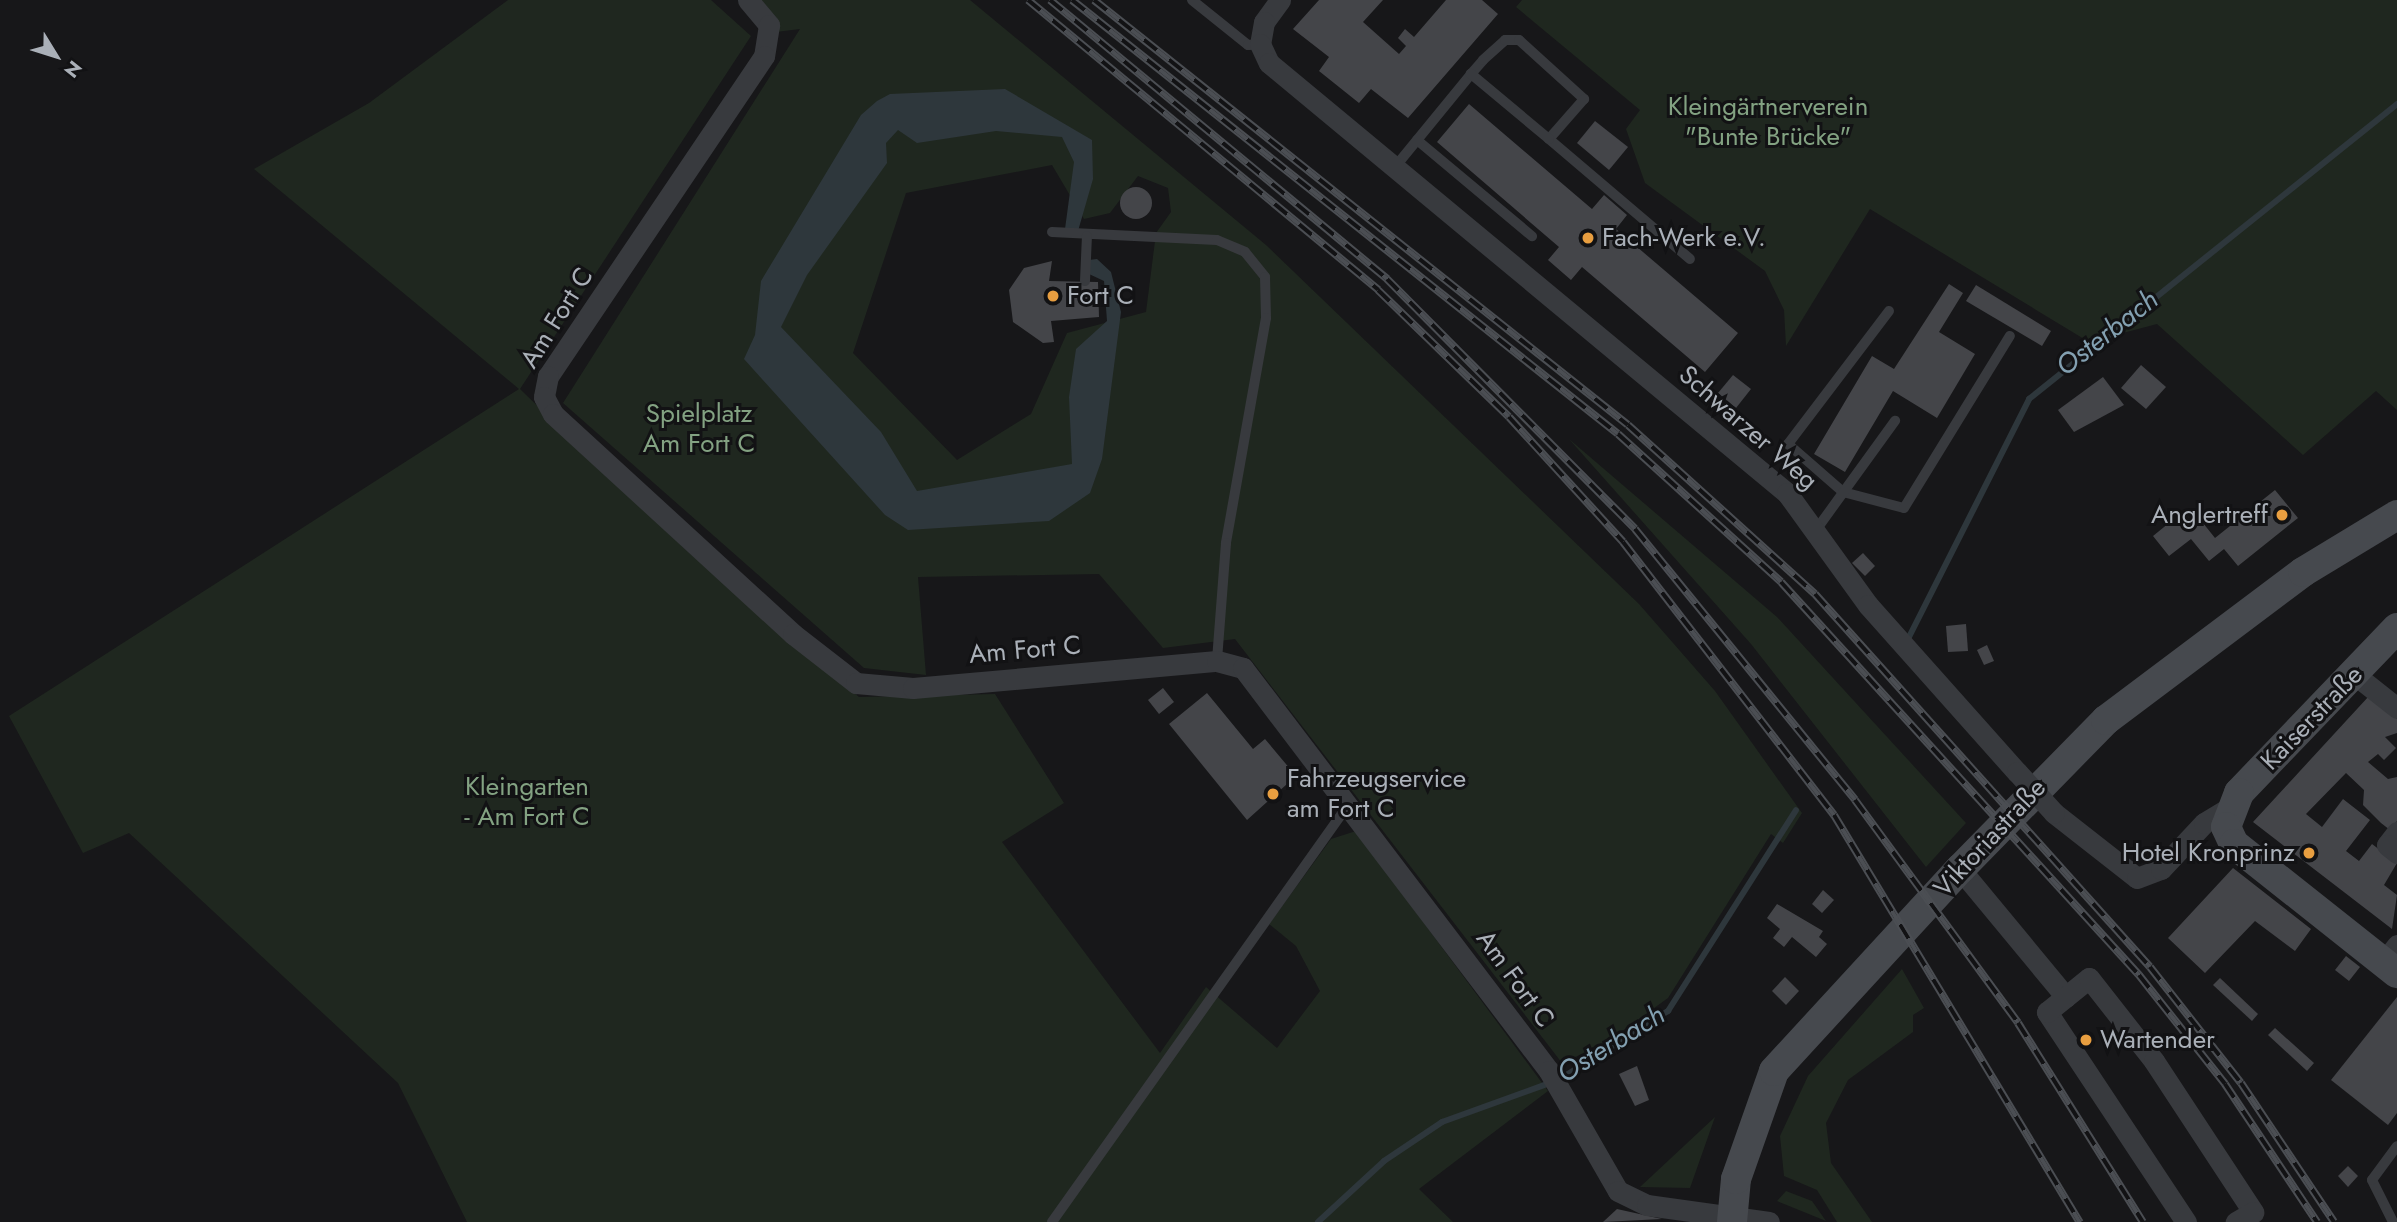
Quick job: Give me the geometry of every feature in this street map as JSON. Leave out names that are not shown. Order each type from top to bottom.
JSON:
[{"type":"main road","name":"Viktoriastraße","points":[[1732,1220],[1736,1179],[1774,1071],[1960,869],[2106,720],[2356,537],[2397,498]]},
{"type":"main road","name":"Viktoriastraße","points":[[2356,537],[2397,515]]},
{"type":"main road","name":"Kaiserstraße","points":[[2229,808],[2397,628]]},
{"type":"main road","points":[[2229,808],[2226,827],[2234,844],[2392,960]]},
{"type":"street","name":"Am Fort C","points":[[748,0],[770,33],[751,76],[548,376],[544,397],[552,414],[793,634],[856,683],[913,688],[1217,661],[1243,668],[1349,805],[1553,1079],[1604,1172],[1626,1198],[1732,1220],[1769,1222]]},
{"type":"street","points":[[1260,44],[1264,22],[1280,0]]},
{"type":"street","name":"Schwarzer Weg","points":[[1260,44],[1269,63],[1787,493],[1868,605],[2054,813],[2137,878],[2161,869],[2204,823],[2229,808]]},
{"type":"street","points":[[2354,674],[2397,708]]},
{"type":"street","points":[[2397,832],[2387,845],[2397,853]]},
{"type":"street","points":[[1960,869],[2066,997]]},
{"type":"street","points":[[2186,1222],[2047,1012],[2089,978],[2154,1061],[2252,1212],[2236,1222]]},
{"type":"lane","points":[[1192,0],[1248,45],[1260,44]]},
{"type":"lane","points":[[1395,167],[1471,74],[1505,40],[1519,40],[1584,99],[1549,139]]},
{"type":"lane","points":[[1471,74],[1690,258]]},
{"type":"lane","points":[[1417,140],[1532,236]]},
{"type":"lane","points":[[1052,232],[1084,236],[1217,240],[1245,252],[1265,277],[1266,318],[1226,543],[1217,661]]},
{"type":"lane","points":[[1084,236],[1085,281]]},
{"type":"lane","points":[[1889,311],[1788,444],[1843,492],[1904,508],[2010,336]]},
{"type":"lane","points":[[1816,530],[1895,421]]},
{"type":"lane","points":[[1052,1222],[1349,805]]},
{"type":"lane","points":[[2393,1222],[2372,1180],[2397,1146]]},
{"type":"green space","name":"Kleingarten - Am Fort C","points":[[508,0],[711,0],[751,36],[520,389],[686,550],[859,697],[995,694],[1064,803],[1002,842],[1160,1053],[1206,987],[1277,1048],[1320,991],[1296,946],[1269,924],[1331,839],[1356,831],[1548,1091],[1419,1189],[1453,1222],[467,1222],[398,1083],[129,833],[83,853],[9,716],[519,389],[254,169],[369,103]]},
{"type":"green space","name":"Spielplatz Am Fort C","points":[[755,0],[970,0],[1266,245],[1639,604],[1715,691],[1802,813],[1783,843],[1771,834],[1668,998],[1604,1044],[1562,1063],[1235,639],[1163,648],[1099,574],[918,577],[926,675],[864,668],[563,403],[800,29],[776,32]],"holes":[[[1052,165],[1084,219],[1110,213],[1138,176],[1168,188],[1171,212],[1156,233],[1146,312],[1067,333],[1031,414],[957,460],[853,353],[906,193]]]},
{"type":"green space","name":"Kleingärtnerverein \"Bunte Brücke\"","points":[[1522,0],[2397,0],[2397,410],[2376,391],[2303,455],[2157,324],[2089,342],[1870,209],[1786,346],[1784,310],[1765,271],[1645,183],[1626,129],[1640,110],[1516,7]]},
{"type":"green space","points":[[1569,439],[1777,617],[1966,823],[1926,867],[1751,644]]},
{"type":"green space","points":[[1902,969],[1924,1008],[1913,1015],[1913,1032],[1848,1080],[1826,1123],[1831,1163],[1872,1222],[1837,1222],[1817,1190],[1784,1176],[1780,1136],[1808,1076]]},
{"type":"green space","points":[[1715,1117],[1690,1188],[1640,1187]]},
{"type":"green space","points":[[1786,1191],[1812,1201],[1826,1221],[1777,1201]]},
{"type":"shaded area","points":[[1005,89],[1092,140],[1093,179],[1078,231],[1065,229],[1074,162],[1062,137],[996,131],[917,143],[898,130],[886,143],[887,163],[807,275],[781,327],[881,432],[917,491],[1072,464],[1069,397],[1076,349],[1107,321],[1104,281],[1089,274],[1089,260],[1097,259],[1111,272],[1121,312],[1102,459],[1090,493],[1049,521],[908,530],[885,515],[744,359],[755,335],[761,281],[861,115],[877,101],[890,94]]},
{"type":"building","points":[[1319,0],[1383,0],[1363,22],[1399,54],[1406,46],[1398,38],[1405,29],[1414,37],[1446,0],[1482,0],[1498,14],[1408,118],[1371,89],[1359,103],[1319,71],[1329,57],[1293,29]]},
{"type":"building","name":"Fach-Werk e.V.","points":[[1469,104],[1592,209],[1604,195],[1627,215],[1616,229],[1738,333],[1705,372],[1582,267],[1571,280],[1548,260],[1559,247],[1437,142]]},
{"type":"building","points":[[1595,121],[1628,147],[1609,170],[1577,143]]},
{"type":"building","points":[[1136,187],[1147,192],[1152,203],[1147,214],[1136,219],[1125,214],[1120,203],[1125,192]]},
{"type":"building","name":"Fort C","points":[[1052,261],[1049,281],[1098,282],[1099,317],[1051,321],[1054,342],[1043,343],[1013,322],[1009,290],[1024,268]]},
{"type":"building","points":[[1949,284],[1963,293],[1939,332],[1975,354],[1937,418],[1893,391],[1845,472],[1814,454],[1872,356],[1894,369]]},
{"type":"building","points":[[1976,285],[2051,331],[2042,346],[1966,301]]},
{"type":"building","points":[[2141,365],[2166,387],[2146,409],[2121,388]]},
{"type":"building","points":[[1733,375],[1751,389],[1736,408],[1718,393]]},
{"type":"building","points":[[2103,377],[2124,405],[2074,432],[2058,410]]},
{"type":"building","points":[[2275,490],[2298,518],[2238,566],[2224,549],[2209,561],[2191,539],[2169,556],[2153,536],[2180,514],[2189,526],[2199,518],[2215,538]]},
{"type":"building","points":[[1863,553],[1875,566],[1865,576],[1852,563]]},
{"type":"building","points":[[1966,624],[1968,651],[1948,652],[1946,626]]},
{"type":"building","points":[[1987,645],[1994,661],[1984,665],[1977,650]]},
{"type":"building","points":[[1163,688],[1174,702],[1159,714],[1148,700]]},
{"type":"building","points":[[1207,693],[1253,749],[1265,739],[1296,776],[1247,820],[1169,724]]},
{"type":"building","points":[[2369,696],[2397,719],[2397,733],[2385,737],[2396,748],[2384,760],[2378,754],[2368,762],[2388,779],[2397,777],[2397,821],[2390,830],[2381,823],[2363,805],[2364,790],[2346,773],[2306,814],[2322,827],[2343,799],[2370,820],[2346,851],[2359,861],[2372,844],[2397,863],[2384,885],[2397,895],[2392,929],[2253,822]]},
{"type":"building","points":[[2233,868],[2311,929],[2295,951],[2255,921],[2205,973],[2168,938]]},
{"type":"building","points":[[1823,890],[1834,900],[1822,913],[1812,904]]},
{"type":"building","points":[[1777,904],[1823,931],[1819,937],[1827,944],[1816,957],[1792,937],[1784,947],[1773,938],[1780,929],[1767,918]]},
{"type":"building","points":[[2346,956],[2360,967],[2349,981],[2335,970]]},
{"type":"building","points":[[1785,977],[1799,991],[1786,1005],[1772,991]]},
{"type":"building","points":[[2220,978],[2258,1014],[2252,1021],[2213,985]]},
{"type":"building","points":[[2397,997],[2397,1113],[2388,1125],[2331,1080]]},
{"type":"building","points":[[2275,1028],[2314,1063],[2307,1071],[2268,1035]]},
{"type":"building","points":[[1637,1066],[1649,1100],[1635,1106],[1619,1074]]},
{"type":"building","points":[[2348,1166],[2358,1176],[2348,1187],[2338,1176]]},
{"type":"building","points":[[1617,1209],[1662,1219],[1603,1222]]},
{"type":"waterway","name":"Osterbach","points":[[1909,637],[2029,399],[2397,104]]},
{"type":"waterway","name":"Osterbach","points":[[1560,1079],[1668,1011],[1796,810]]},
{"type":"waterway","name":"Osterbach","points":[[1318,1222],[1384,1161],[1442,1122],[1550,1083]]},
{"type":"railway","points":[[1028,0],[1378,290],[1509,417],[1623,542],[1834,815],[2080,1222]]},
{"type":"railway","points":[[1050,0],[1387,279],[1635,529],[1855,800],[2018,1023],[2143,1222]]},
{"type":"railway","points":[[1072,0],[1618,434],[1781,582],[2139,975],[2225,1084],[2317,1222]]},
{"type":"railway","points":[[1094,0],[1628,425],[1815,594],[2150,967],[2241,1083],[2334,1222]]},
{"type":"place","name":"Fach-Werk e.V.","points":[[1588,238]]},
{"type":"place","name":"Fort C","points":[[1053,296]]},
{"type":"place","name":"Anglertreff","points":[[2282,515]]},
{"type":"place","name":"Fahrzeugservice am Fort C","points":[[1273,794]]},
{"type":"place","name":"Hotel Kronprinz","points":[[2309,853]]},
{"type":"place","name":"Wartender","points":[[2086,1040]]}]
